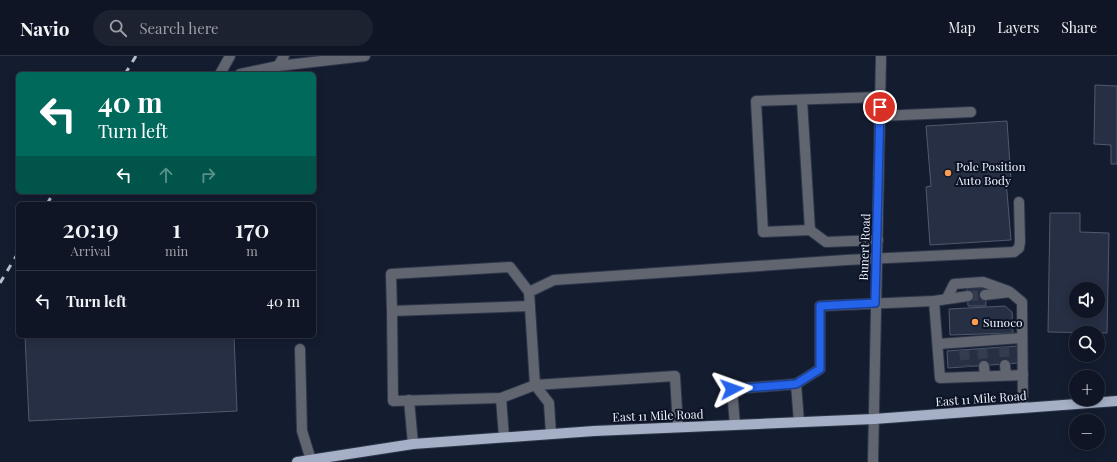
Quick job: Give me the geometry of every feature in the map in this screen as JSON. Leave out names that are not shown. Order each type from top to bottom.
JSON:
[{"type":"main road","name":"East 11 Mile Road","points":[[297,462],[413,444],[504,437],[678,427],[874,419],[1117,401]]},
{"type":"street","points":[[221,72],[230,56]]},
{"type":"street","points":[[278,66],[284,56]]},
{"type":"street","points":[[250,72],[278,66],[365,56]]},
{"type":"street","name":"Bunert Road","points":[[873,460],[881,56]]},
{"type":"street","points":[[878,240],[826,242],[810,230],[763,232],[756,101],[880,97]]},
{"type":"street","points":[[802,100],[810,230]]},
{"type":"street","points":[[880,116],[971,112]]},
{"type":"street","points":[[529,292],[554,280],[877,258],[1014,252],[1018,248],[1020,242],[1019,202]]},
{"type":"street","points":[[551,434],[549,403],[535,384],[529,292],[510,268],[391,274],[392,401],[501,398],[535,384],[675,376],[678,427]]},
{"type":"street","points":[[947,298],[954,284],[983,282],[1010,292],[1022,302],[1023,408]]},
{"type":"street","points":[[985,295],[1010,292]]},
{"type":"street","points":[[735,425],[732,389],[796,384],[820,369],[820,306],[934,301],[968,296]]},
{"type":"street","points":[[934,301],[940,378],[967,372],[984,371],[1006,375],[1023,375]]},
{"type":"street","points":[[392,311],[530,306]]},
{"type":"street","points":[[938,344],[964,346],[982,345],[1004,343],[1022,338]]},
{"type":"street","points":[[300,349],[302,431],[311,460]]},
{"type":"street","points":[[1005,364],[1006,375]]},
{"type":"street","points":[[796,384],[799,422]]},
{"type":"street","points":[[501,398],[504,437]]},
{"type":"street","points":[[409,400],[413,444]]},
{"type":"building","points":[[1095,85],[1117,86],[1117,164],[1111,164],[1111,145],[1094,144]]},
{"type":"building","points":[[1007,121],[1011,180],[1006,180],[1011,240],[930,245],[926,187],[931,186],[926,126]]},
{"type":"building","points":[[1050,213],[1080,213],[1080,232],[1109,233],[1107,333],[1105,333],[1105,326],[1069,326],[1069,332],[1048,332]]},
{"type":"building","points":[[985,286],[986,306],[968,306],[967,287]]},
{"type":"building","points":[[1005,306],[1012,312],[1013,333],[950,335],[949,309]]},
{"type":"building","points":[[25,338],[234,338],[237,411],[29,421]]},
{"type":"building","points":[[1018,346],[1019,363],[948,368],[947,351]]},
{"type":"tunnel","points":[[968,296],[985,295]]},
{"type":"tunnel","points":[[1004,347],[1005,365]]},
{"type":"tunnel","points":[[982,349],[984,366]]},
{"type":"tunnel","points":[[964,350],[966,367]]},
{"type":"railway","points":[[126,72],[136,56]]},
{"type":"railway","points":[[48,202],[53,194]]},
{"type":"railway","points":[[0,283],[16,256]]},
{"type":"place","name":"Pole Position Auto Body","points":[[948,173]]},
{"type":"place","name":"Sunoco","points":[[975,322]]},
{"type":"route","points":[[732,389],[796,384],[820,369],[820,306],[875,303],[878,240],[880,107]]}]
